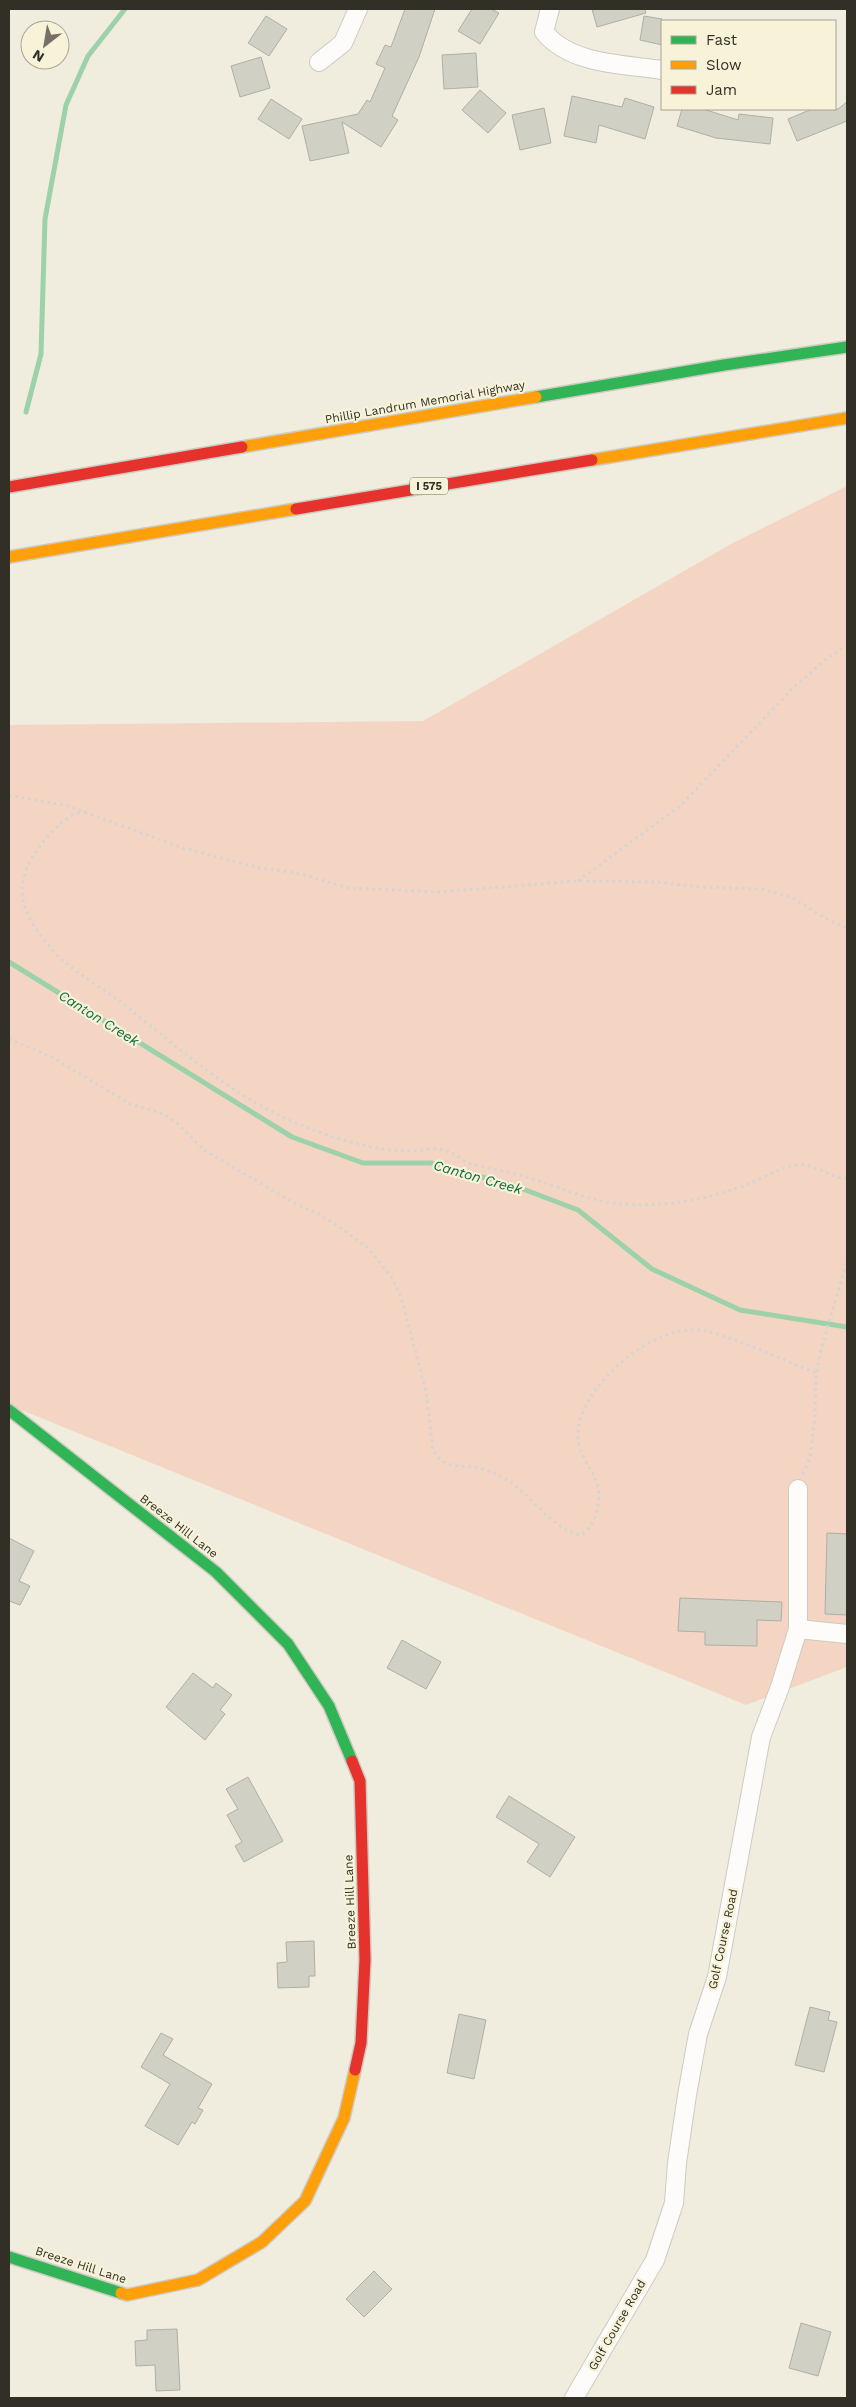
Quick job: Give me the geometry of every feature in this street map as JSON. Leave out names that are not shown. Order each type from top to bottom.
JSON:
[{"type":"main road","name":"Phillip Landrum Memorial Highway","points":[[9,487],[694,370],[847,347]]},
{"type":"main road","name":"I 575","points":[[10,557],[847,418]]},
{"type":"main road","name":"Breeze Hill Lane","points":[[9,1410],[216,1572],[288,1644],[329,1706],[360,1781],[365,1960],[361,2043],[344,2118],[305,2201],[262,2242],[198,2280],[127,2295],[9,2257]]},
{"type":"street","points":[[319,62],[343,43],[358,9]]},
{"type":"street","points":[[550,9],[544,32],[553,42],[576,56],[661,70]]},
{"type":"street","name":"Golf Course Road","points":[[574,2398],[655,2260],[668,2226],[674,2202],[687,2095],[698,2034],[717,1977],[761,1737],[780,1687],[798,1629],[798,1489]]},
{"type":"street","points":[[798,1629],[847,1634]]},
{"type":"path","points":[[577,881],[680,806],[793,688],[825,660],[847,645]]},
{"type":"path","points":[[9,795],[86,812],[183,848],[260,868],[302,874],[348,888],[438,892],[577,881],[655,882],[699,887],[762,889],[793,898],[830,921],[847,928]]},
{"type":"path","points":[[86,812],[78,812],[52,831],[26,866],[22,881],[22,892],[27,912],[61,959],[236,1090],[275,1113],[312,1129],[376,1148],[407,1151],[436,1149],[448,1151],[470,1164],[523,1176],[612,1203],[660,1203],[693,1199],[734,1189],[782,1168],[798,1164],[811,1166],[840,1179],[847,1179]]},
{"type":"path","points":[[9,1039],[52,1057],[130,1104],[164,1114],[177,1123],[204,1150],[294,1203],[317,1213],[369,1249],[393,1279],[402,1301],[426,1391],[433,1450],[438,1457],[444,1462],[488,1470],[520,1487],[544,1511],[574,1534],[581,1535],[590,1527],[595,1515],[598,1497],[597,1485],[579,1448],[579,1421],[584,1406],[606,1375],[648,1344],[677,1332],[705,1331],[816,1374]]},
{"type":"path","points":[[798,1489],[810,1457],[816,1416],[816,1374],[820,1354],[847,1261]]},
{"type":"shaded area","points":[[847,486],[847,1667],[746,1705],[9,1405],[9,725],[423,721],[731,544]]},
{"type":"building","points":[[405,9],[435,9],[419,57],[392,116],[398,120],[381,147],[342,122],[349,153],[310,161],[302,126],[358,114],[367,100],[370,102],[385,68],[376,64],[385,45],[391,47]]},
{"type":"building","points":[[472,9],[491,9],[499,13],[480,44],[458,31]]},
{"type":"building","points":[[592,9],[645,9],[646,13],[597,27]]},
{"type":"building","points":[[266,16],[287,29],[269,56],[248,43]]},
{"type":"building","points":[[644,16],[662,19],[661,45],[640,40]]},
{"type":"building","points":[[476,53],[478,87],[444,89],[442,55]]},
{"type":"building","points":[[261,57],[270,88],[240,97],[231,66]]},
{"type":"building","points":[[480,90],[506,113],[488,133],[462,110]]},
{"type":"building","points":[[572,96],[622,107],[625,98],[654,107],[645,139],[599,125],[596,143],[564,136]]},
{"type":"building","points":[[271,99],[302,119],[289,139],[258,119]]},
{"type":"building","points":[[847,102],[847,121],[797,141],[788,119],[810,110],[838,109]]},
{"type":"building","points":[[544,108],[551,143],[520,150],[512,115]]},
{"type":"building","points":[[682,110],[706,110],[738,120],[739,114],[773,118],[770,144],[716,138],[677,126]]},
{"type":"building","points":[[827,1533],[847,1534],[847,1615],[825,1614]]},
{"type":"building","points":[[9,1538],[34,1551],[19,1581],[30,1586],[20,1605],[9,1601]]},
{"type":"building","points":[[680,1598],[782,1602],[781,1621],[757,1620],[757,1646],[705,1645],[705,1632],[678,1631]]},
{"type":"building","points":[[402,1640],[441,1662],[426,1689],[387,1668]]},
{"type":"building","points":[[193,1673],[213,1688],[216,1683],[232,1695],[220,1710],[225,1714],[205,1740],[166,1707]]},
{"type":"building","points":[[248,1777],[283,1841],[244,1862],[235,1846],[242,1842],[227,1815],[238,1809],[226,1789]]},
{"type":"building","points":[[509,1796],[575,1837],[550,1877],[527,1862],[539,1844],[496,1817]]},
{"type":"building","points":[[314,1941],[315,1976],[309,1976],[309,1987],[278,1988],[277,1963],[287,1962],[286,1942]]},
{"type":"building","points":[[810,2007],[830,2012],[828,2020],[837,2022],[824,2072],[795,2065]]},
{"type":"building","points":[[459,2014],[486,2020],[474,2079],[447,2073]]},
{"type":"building","points":[[161,2033],[173,2039],[163,2055],[212,2084],[198,2108],[203,2110],[195,2124],[192,2122],[178,2145],[145,2126],[170,2084],[141,2067]]},
{"type":"building","points":[[374,2271],[392,2289],[364,2317],[346,2299]]},
{"type":"building","points":[[801,2323],[831,2332],[818,2376],[789,2368]]},
{"type":"building","points":[[177,2329],[180,2390],[156,2391],[155,2365],[136,2366],[135,2341],[147,2340],[147,2330]]},
{"type":"waterway","points":[[26,412],[41,354],[45,219],[66,105],[88,56],[125,9]]},
{"type":"waterway","name":"Canton Creek","points":[[9,962],[292,1137],[363,1163],[431,1163],[515,1186],[578,1210],[652,1269],[740,1310],[847,1327]]},
{"type":"traffic: fast","points":[[536,397],[724,365],[847,347]]},
{"type":"traffic: fast","points":[[9,1410],[216,1572],[288,1644],[329,1706],[352,1761]]},
{"type":"traffic: fast","points":[[9,2257],[121,2293]]},
{"type":"traffic: slow","points":[[242,447],[536,397]]},
{"type":"traffic: slow","points":[[592,460],[847,418]]},
{"type":"traffic: slow","points":[[9,557],[296,509]]},
{"type":"traffic: slow","points":[[121,2293],[127,2295],[198,2280],[262,2242],[305,2201],[344,2118],[355,2070]]},
{"type":"traffic: jam","points":[[9,487],[242,447]]},
{"type":"traffic: jam","points":[[296,509],[592,460]]},
{"type":"traffic: jam","points":[[352,1761],[360,1781],[365,1960],[361,2043],[355,2070]]}]
